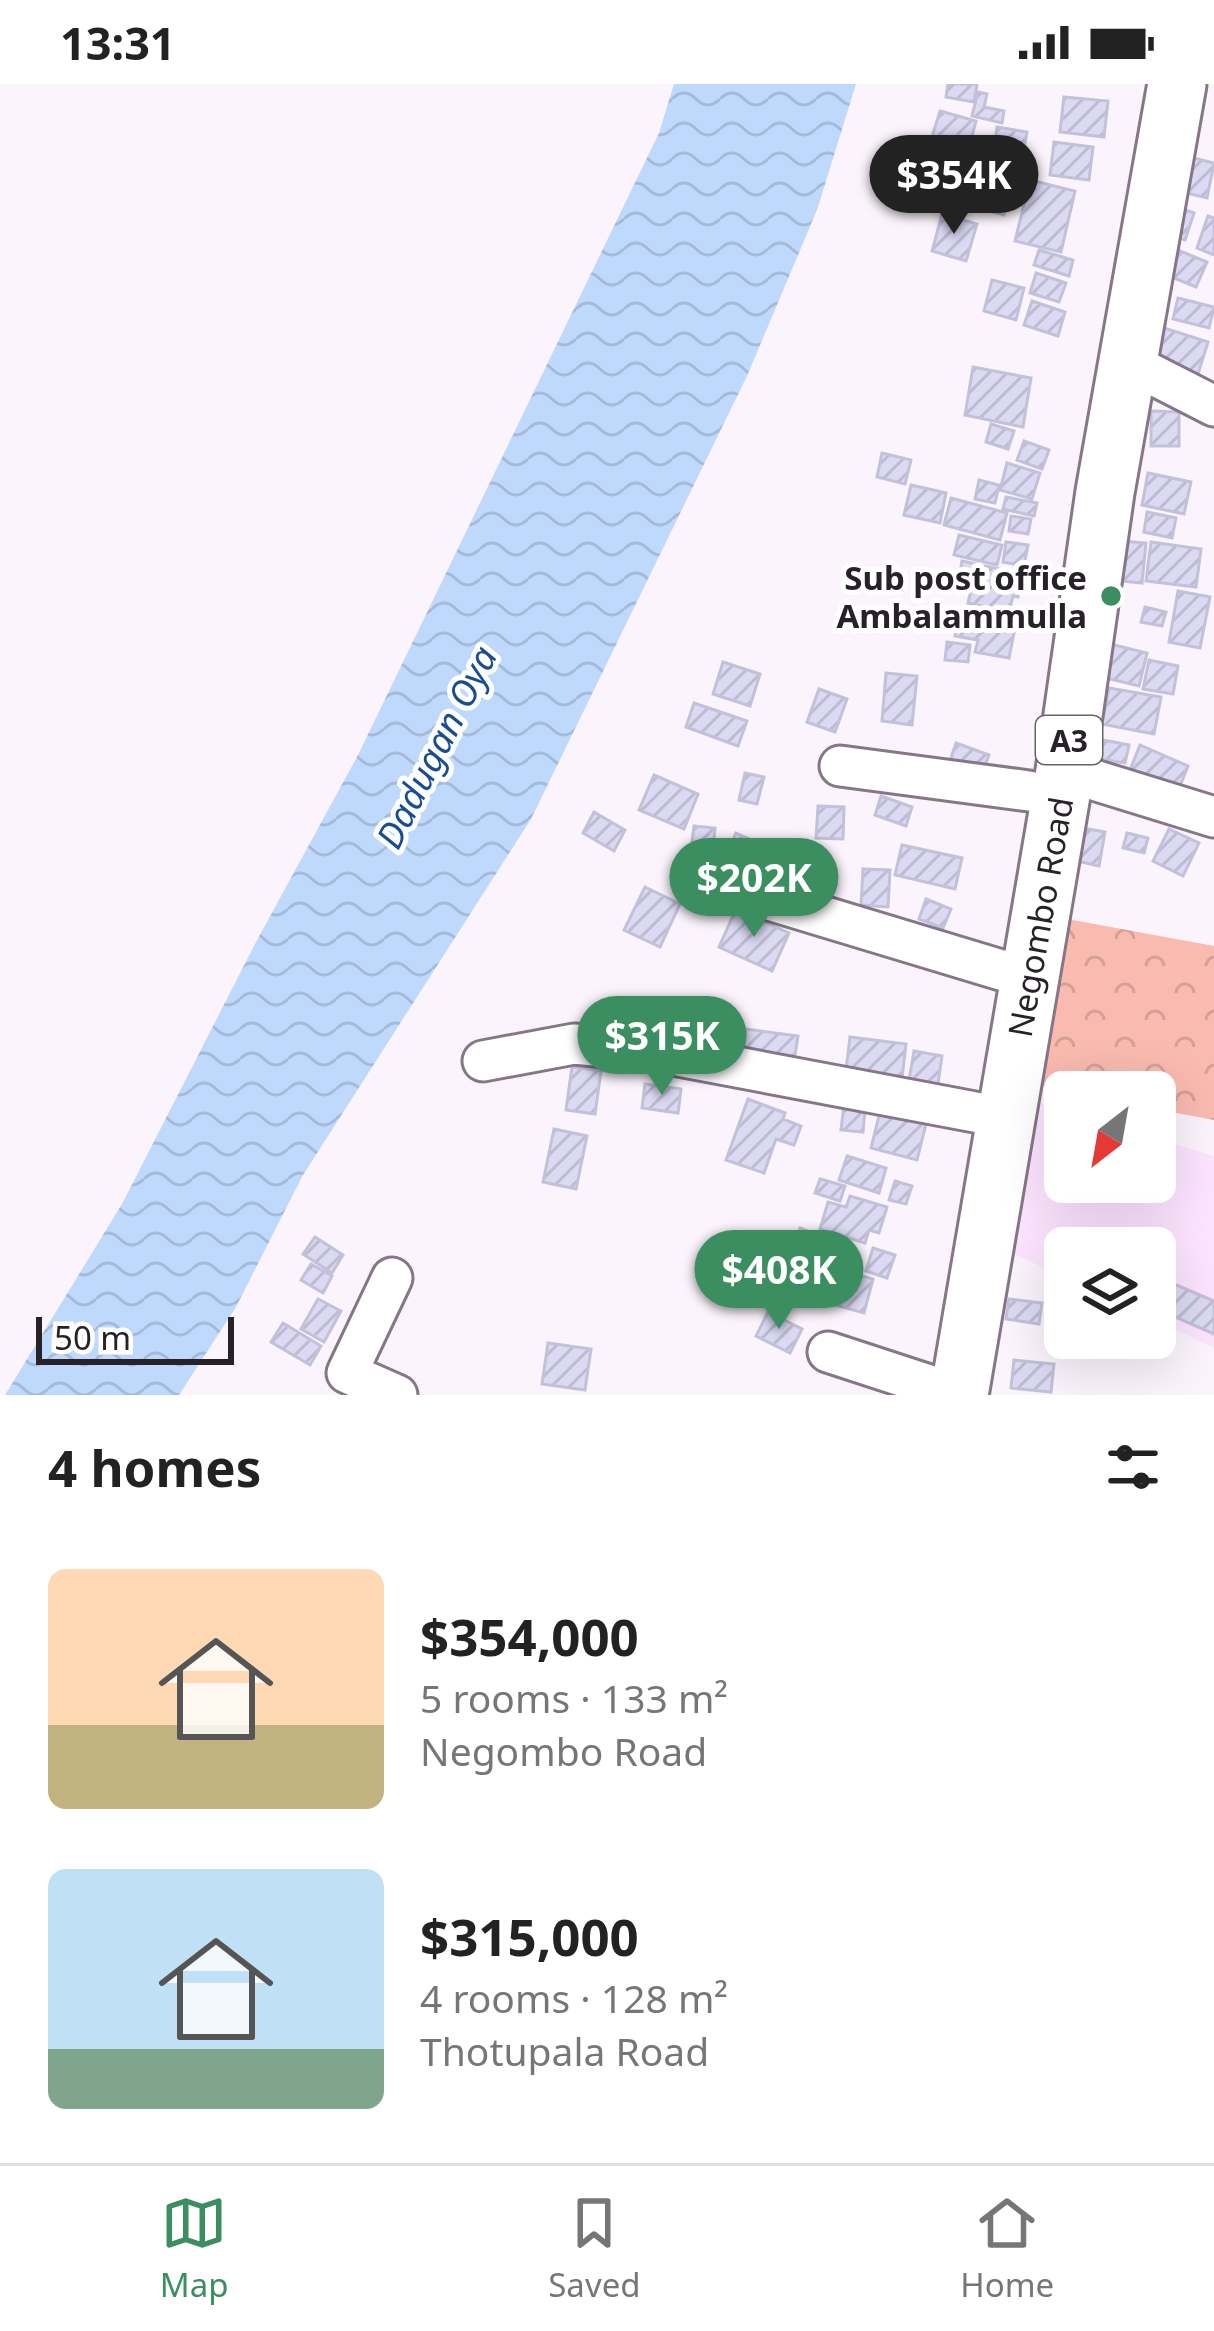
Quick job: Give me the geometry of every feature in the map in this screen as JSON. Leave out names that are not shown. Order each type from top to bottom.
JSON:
[{"type":"highway","name":"Negombo Road","points":[[942,1392],[1001,970],[1047,781],[1148,84]]},
{"type":"highway","name":"Negombo Road","points":[[942,1392],[1047,781],[1130,364],[1177,84]]},
{"type":"street","points":[[1130,364],[1214,406]]},
{"type":"street","points":[[840,766],[1047,781],[1214,817]]},
{"type":"street","points":[[693,877],[1001,970]]},
{"type":"street","points":[[483,1061],[574,1044],[657,1052],[980,1113]]},
{"type":"street","points":[[392,1277],[341,1384],[397,1395]]},
{"type":"street","points":[[828,1352],[942,1392]]},
{"type":"shaded area","points":[[1022,1097],[1044,1104],[1044,1203],[1176,1203],[1176,1144],[1214,1156],[1214,1348],[1176,1330],[1176,1227],[1044,1227],[1044,1268],[991,1243]]},
{"type":"green space","points":[[1051,916],[1214,946],[1214,1120],[1176,1113],[1176,1071],[1044,1071],[1044,1086],[1023,1082]]},
{"type":"water","name":"Dadugan Oya","points":[[674,84],[856,84],[817,210],[747,376],[531,819],[303,1175],[236,1307],[179,1395],[5,1395],[122,1204],[358,755],[659,133]]},
{"type":"building","points":[[948,84],[977,84],[974,102],[946,97]]},
{"type":"building","points":[[978,92],[987,94],[984,107],[1004,111],[1002,123],[972,116]]},
{"type":"building","points":[[1064,97],[1108,101],[1104,137],[1060,132]]},
{"type":"building","points":[[940,111],[976,121],[968,151],[931,140]]},
{"type":"building","points":[[997,127],[1027,132],[1023,153],[994,148]]},
{"type":"building","points":[[1054,142],[1093,147],[1089,180],[1050,175]]},
{"type":"building","points":[[1178,154],[1214,163],[1207,198],[1170,189]]},
{"type":"building","points":[[902,166],[966,176],[961,211],[897,201]]},
{"type":"building","points":[[1030,180],[1075,191],[1061,252],[1015,241]]},
{"type":"building","points":[[983,187],[1009,193],[1004,215],[978,208]]},
{"type":"building","points":[[1177,207],[1194,213],[1185,240],[1169,235]]},
{"type":"building","points":[[942,214],[977,224],[966,261],[932,251]]},
{"type":"building","points":[[1208,216],[1214,218],[1214,255],[1197,248]]},
{"type":"building","points":[[1039,250],[1073,260],[1069,276],[1034,265]]},
{"type":"building","points":[[1180,251],[1207,262],[1196,287],[1169,276]]},
{"type":"building","points":[[1036,273],[1066,283],[1059,302],[1030,293]]},
{"type":"building","points":[[992,280],[1024,288],[1016,320],[984,311]]},
{"type":"building","points":[[1178,298],[1214,307],[1209,328],[1173,319]]},
{"type":"building","points":[[1032,301],[1065,312],[1058,336],[1024,325]]},
{"type":"building","points":[[1164,328],[1208,342],[1198,374],[1154,360]]},
{"type":"building","points":[[973,367],[1031,378],[1023,427],[965,415]]},
{"type":"building","points":[[1151,411],[1179,412],[1179,446],[1151,446]]},
{"type":"building","points":[[991,424],[1014,431],[1008,449],[986,442]]},
{"type":"building","points":[[1024,441],[1049,450],[1042,469],[1017,460]]},
{"type":"building","points":[[882,453],[911,460],[905,484],[877,477]]},
{"type":"building","points":[[1007,463],[1040,473],[1032,499],[1000,490]]},
{"type":"building","points":[[1148,473],[1191,482],[1184,514],[1142,505]]},
{"type":"building","points":[[979,480],[999,485],[995,503],[975,499]]},
{"type":"building","points":[[911,485],[946,493],[940,523],[904,515]]},
{"type":"building","points":[[1006,497],[1037,503],[1034,516],[1003,509]]},
{"type":"building","points":[[951,498],[1007,513],[1000,540],[944,525]]},
{"type":"building","points":[[1147,512],[1176,518],[1172,538],[1144,532]]},
{"type":"building","points":[[1011,516],[1031,519],[1028,534],[1009,531]]},
{"type":"building","points":[[959,535],[1002,545],[997,565],[954,555]]},
{"type":"building","points":[[1123,541],[1146,543],[1142,583],[1120,581]]},
{"type":"building","points":[[1006,542],[1028,545],[1024,566],[1003,562]]},
{"type":"building","points":[[1151,542],[1201,549],[1196,587],[1146,581]]},
{"type":"building","points":[[962,561],[1023,574],[1009,612],[968,603],[971,590],[957,587]]},
{"type":"building","points":[[1178,591],[1210,597],[1200,648],[1169,642]]},
{"type":"building","points":[[1145,607],[1166,612],[1162,626],[1141,622]]},
{"type":"building","points":[[958,621],[1015,628],[1009,658],[975,652],[978,640],[955,636]]},
{"type":"building","points":[[1098,641],[1147,653],[1139,686],[1089,674]]},
{"type":"building","points":[[947,642],[970,645],[968,662],[945,660]]},
{"type":"building","points":[[1149,660],[1178,666],[1173,694],[1143,689]]},
{"type":"building","points":[[723,662],[760,674],[750,706],[713,694]]},
{"type":"building","points":[[886,673],[917,676],[912,725],[882,721]]},
{"type":"building","points":[[1109,688],[1161,697],[1154,734],[1102,724]]},
{"type":"building","points":[[819,689],[847,699],[835,732],[807,722]]},
{"type":"building","points":[[694,703],[747,721],[738,746],[686,727]]},
{"type":"building","points":[[1098,739],[1129,745],[1125,763],[1095,758]]},
{"type":"building","points":[[956,743],[989,755],[981,776],[949,764]]},
{"type":"building","points":[[1140,745],[1188,766],[1176,796],[1128,775]]},
{"type":"building","points":[[745,773],[764,777],[757,804],[739,800]]},
{"type":"building","points":[[654,775],[698,794],[684,829],[639,810]]},
{"type":"building","points":[[881,796],[912,807],[906,826],[875,815]]},
{"type":"building","points":[[818,806],[844,807],[843,839],[816,838]]},
{"type":"building","points":[[594,812],[625,830],[614,851],[583,833]]},
{"type":"building","points":[[694,826],[715,828],[712,859],[690,857]]},
{"type":"building","points":[[1083,828],[1105,832],[1099,866],[1077,861]]},
{"type":"building","points":[[1169,829],[1199,843],[1183,876],[1153,861]]},
{"type":"building","points":[[736,833],[761,844],[752,866],[726,855]]},
{"type":"building","points":[[1127,833],[1148,838],[1144,853],[1123,848]]},
{"type":"building","points":[[902,845],[962,858],[955,889],[895,875]]},
{"type":"building","points":[[765,847],[802,865],[790,890],[753,871]]},
{"type":"building","points":[[863,869],[890,870],[888,907],[861,905]]},
{"type":"building","points":[[645,887],[680,904],[660,947],[624,930]]},
{"type":"building","points":[[926,899],[951,909],[943,928],[919,919]]},
{"type":"building","points":[[736,909],[789,933],[772,971],[719,947]]},
{"type":"building","points":[[746,1029],[798,1036],[793,1068],[742,1061]]},
{"type":"building","points":[[850,1037],[906,1044],[902,1078],[846,1070]]},
{"type":"building","points":[[914,1051],[942,1056],[937,1090],[908,1086]]},
{"type":"building","points":[[572,1067],[601,1071],[595,1114],[566,1110]]},
{"type":"building","points":[[645,1084],[681,1089],[678,1113],[642,1108]]},
{"type":"building","points":[[845,1096],[866,1098],[863,1132],[841,1130]]},
{"type":"building","points":[[748,1099],[785,1113],[783,1119],[801,1126],[794,1145],[776,1139],[764,1173],[726,1160]]},
{"type":"building","points":[[881,1108],[927,1120],[917,1160],[871,1148]]},
{"type":"building","points":[[554,1129],[587,1136],[576,1189],[543,1182]]},
{"type":"building","points":[[847,1156],[886,1168],[879,1193],[839,1180]]},
{"type":"building","points":[[820,1179],[845,1186],[840,1201],[815,1193]]},
{"type":"building","points":[[895,1181],[912,1186],[906,1204],[889,1200]]},
{"type":"building","points":[[850,1196],[887,1207],[879,1233],[869,1230],[865,1243],[820,1229],[828,1202],[846,1207]]},
{"type":"building","points":[[800,1228],[823,1237],[814,1258],[792,1249]]},
{"type":"building","points":[[315,1237],[343,1255],[332,1273],[303,1254]]},
{"type":"building","points":[[873,1248],[895,1255],[887,1278],[866,1271]]},
{"type":"building","points":[[311,1264],[332,1276],[323,1293],[301,1280]]},
{"type":"building","points":[[822,1265],[873,1279],[864,1313],[813,1299]]},
{"type":"building","points":[[1176,1285],[1214,1301],[1214,1334],[1176,1317]]},
{"type":"building","points":[[318,1299],[341,1311],[324,1342],[301,1329]]},
{"type":"building","points":[[1009,1299],[1042,1303],[1039,1324],[1006,1319]]},
{"type":"building","points":[[768,1312],[802,1329],[790,1353],[756,1336]]},
{"type":"building","points":[[283,1323],[321,1346],[310,1365],[271,1342]]},
{"type":"building","points":[[548,1343],[591,1349],[585,1390],[542,1384]]},
{"type":"building","points":[[1014,1360],[1054,1364],[1051,1392],[1011,1388]]},
{"type":"place","name":"Sub post office Ambalammulla","points":[[1111,596]]}]
